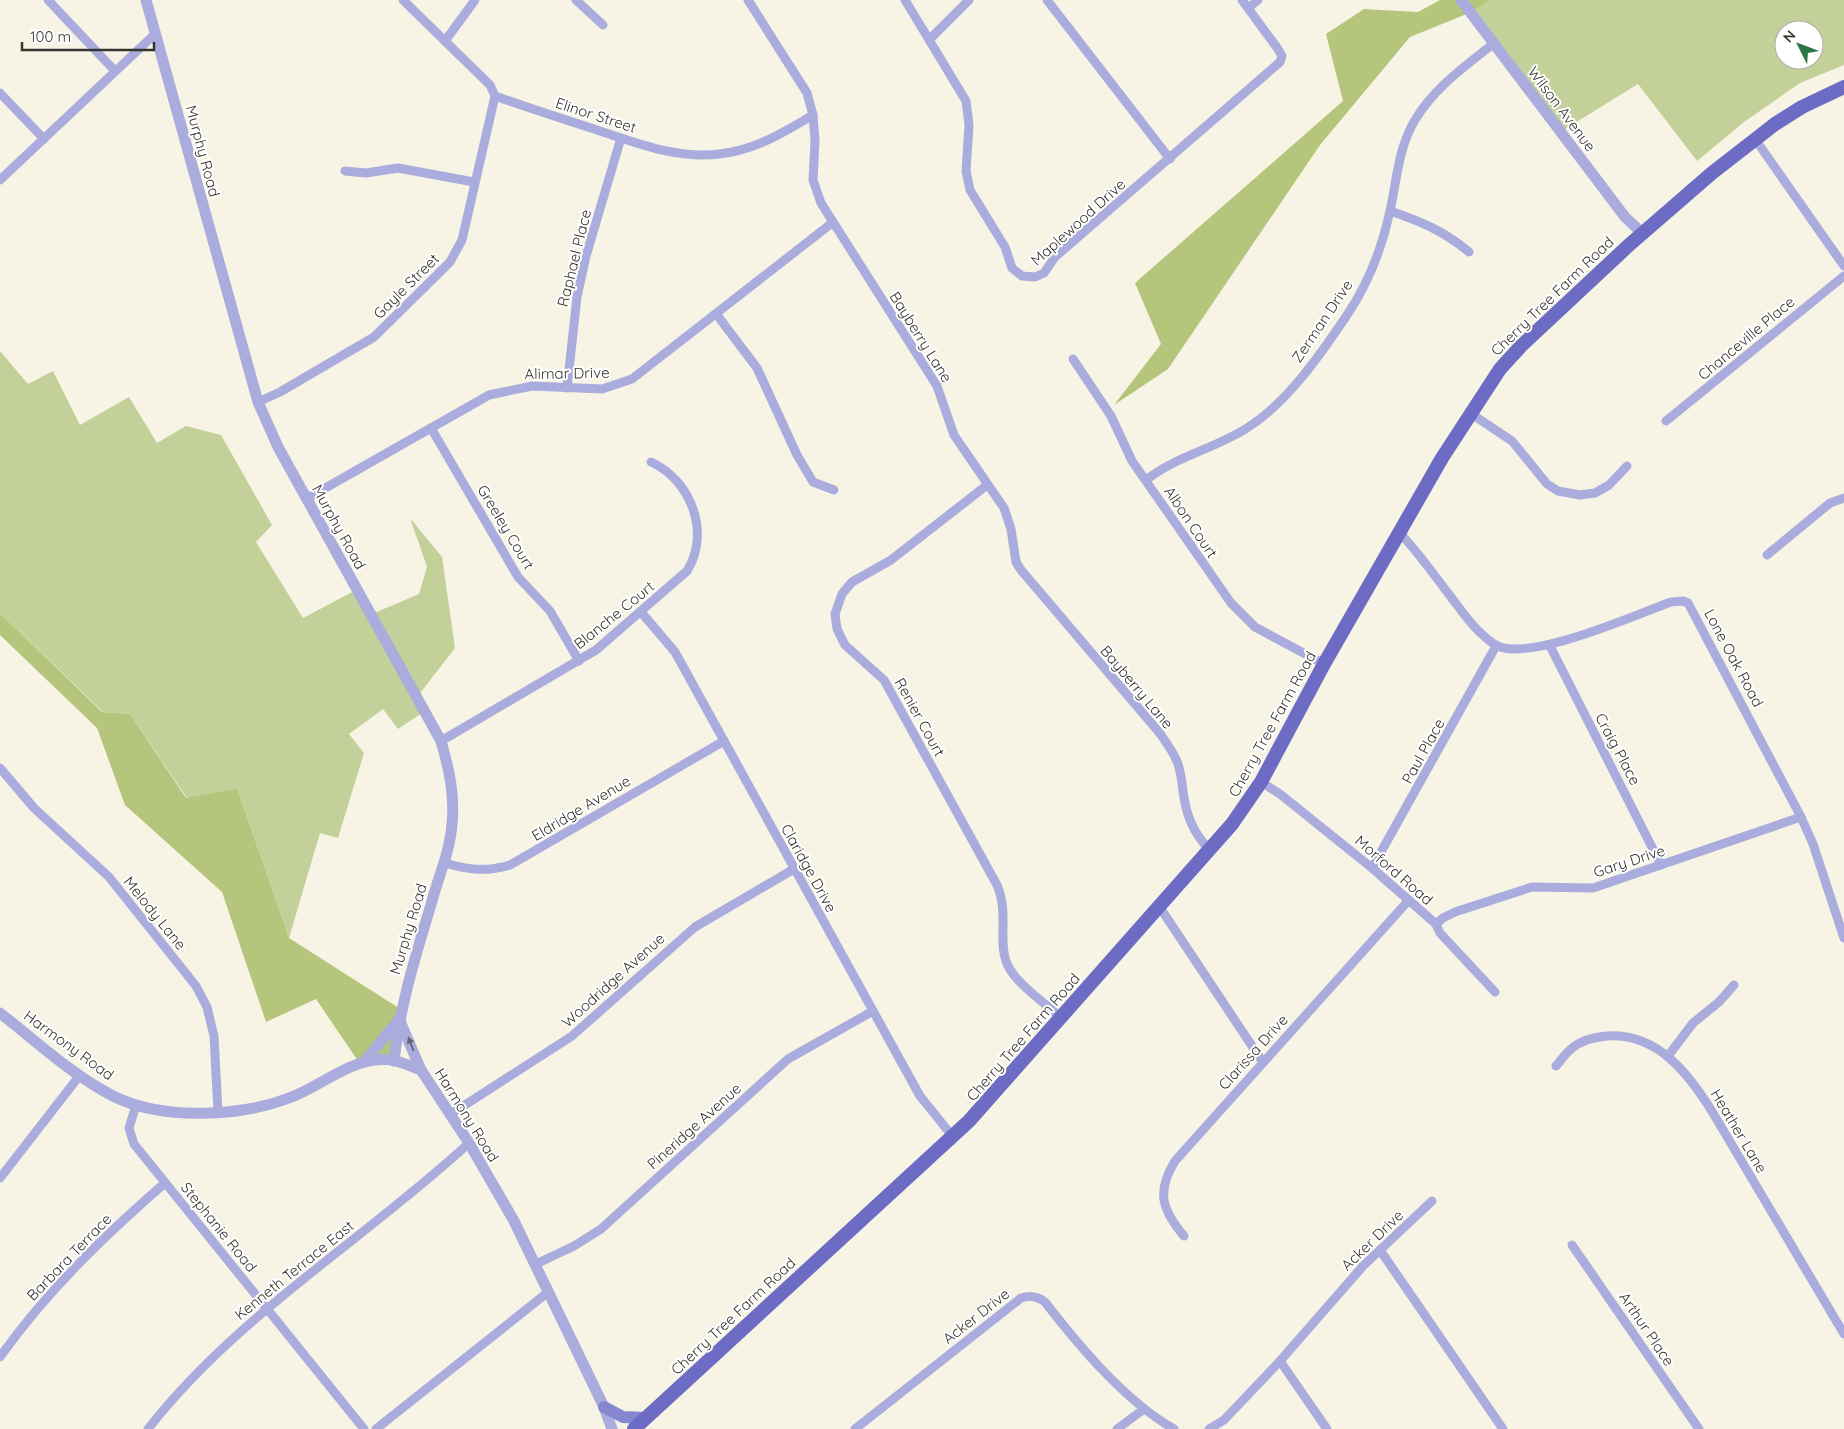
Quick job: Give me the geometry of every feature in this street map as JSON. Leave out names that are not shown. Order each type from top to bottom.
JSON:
[{"type":"main road","name":"Cherry Tree Farm Road","points":[[634,1429],[985,1105],[1060,1017],[1210,850],[1244,809],[1261,782],[1324,664],[1399,532],[1470,413],[1487,386],[1521,346],[1642,233],[1755,139],[1802,107],[1844,87]]},
{"type":"main road","points":[[604,1407],[623,1417],[646,1418]]},
{"type":"street","points":[[48,0],[115,71]]},
{"type":"street","name":"Murphy Road","points":[[146,0],[258,402],[278,447],[306,499],[441,741],[450,776],[453,804],[452,825],[445,863],[406,989],[399,1020],[394,1061]]},
{"type":"street","points":[[403,0],[490,85],[495,96]]},
{"type":"street","points":[[445,41],[475,0]]},
{"type":"street","points":[[576,0],[602,25]]},
{"type":"street","name":"Bayberry Lane","points":[[748,0],[807,93],[814,115],[814,185],[832,223],[937,386],[954,436],[1001,503],[1010,522],[1016,562],[1158,731],[1174,754],[1180,769],[1184,802],[1190,824],[1199,839],[1210,850]]},
{"type":"street","name":"Maplewood Drive","points":[[905,0],[959,86],[968,107],[969,125],[965,164],[970,190],[1005,247],[1012,268],[1022,276],[1035,277],[1044,273],[1055,257],[1280,62],[1282,56],[1278,49],[1242,0]]},
{"type":"street","points":[[930,39],[969,0]]},
{"type":"street","points":[[1047,0],[1170,159]]},
{"type":"street","points":[[1248,8],[1258,0]]},
{"type":"street","name":"Wilson Avenue","points":[[1461,0],[1625,217],[1642,233]]},
{"type":"street","points":[[0,180],[155,34]]},
{"type":"street","name":"Zerman Drive","points":[[1146,480],[1171,463],[1246,428],[1268,412],[1290,390],[1355,303],[1375,262],[1390,211],[1402,150],[1414,120],[1426,102],[1440,87],[1493,44]]},
{"type":"street","points":[[0,93],[44,139]]},
{"type":"street","name":"Elinor Street","points":[[495,96],[621,138],[680,154],[720,154],[758,145],[814,115]]},
{"type":"street","name":"Gayle Street","points":[[258,402],[280,392],[374,338],[450,262],[462,240],[495,96]]},
{"type":"street","name":"Raphael Place","points":[[567,388],[577,297],[586,256],[621,138]]},
{"type":"street","points":[[1755,139],[1844,266]]},
{"type":"street","points":[[345,171],[366,173],[398,168],[474,182]]},
{"type":"street","points":[[1390,211],[1425,223],[1441,231],[1469,252]]},
{"type":"street","name":"Alimar Drive","points":[[306,499],[477,401],[502,391],[532,386],[602,389],[623,384],[640,375],[718,315],[832,223]]},
{"type":"street","name":"Chanceville Place","points":[[1666,421],[1844,276]]},
{"type":"street","points":[[718,315],[757,368],[797,455],[813,482],[834,490]]},
{"type":"street","name":"Albon Court","points":[[1073,359],[1103,402],[1128,455],[1223,592],[1242,616],[1256,627],[1324,664]]},
{"type":"street","points":[[1470,413],[1512,441],[1548,484],[1558,491],[1580,495],[1595,493],[1609,485],[1627,466]]},
{"type":"street","name":"Greeley Court","points":[[431,428],[518,576],[550,611],[579,661]]},
{"type":"street","name":"Blanche Court","points":[[441,741],[596,650],[687,571],[696,556],[699,534],[697,520],[690,502],[666,470],[651,462]]},
{"type":"street","name":"Renier Court","points":[[987,484],[887,563],[852,582],[842,594],[837,604],[835,623],[839,636],[845,645],[884,680],[997,885],[1004,907],[1004,952],[1009,968],[1015,977],[1060,1017]]},
{"type":"street","points":[[1767,555],[1830,503],[1844,498]]},
{"type":"street","points":[[1399,532],[1416,550],[1473,626],[1496,646]]},
{"type":"street","name":"Lone Oak Road","points":[[1496,646],[1526,649],[1550,646],[1677,600],[1688,603],[1801,817],[1813,844],[1844,938]]},
{"type":"street","name":"Claridge Drive","points":[[642,612],[675,652],[920,1096],[953,1136]]},
{"type":"street","name":"Paul Place","points":[[1372,868],[1496,646]]},
{"type":"street","name":"Craig Place","points":[[1550,646],[1661,865]]},
{"type":"street","name":"Eldridge Avenue","points":[[445,863],[472,870],[486,870],[510,865],[724,741]]},
{"type":"street","name":"Melody Lane","points":[[0,768],[34,808],[109,877],[196,986],[207,1007],[214,1036],[218,1112]]},
{"type":"street","name":"Morford Road","points":[[1261,782],[1280,794],[1372,868],[1436,924],[1440,933],[1495,992]]},
{"type":"street","name":"Gary Drive","points":[[1436,924],[1455,912],[1532,887],[1593,888],[1801,817]]},
{"type":"street","name":"Woodridge Avenue","points":[[451,1114],[572,1036],[695,927],[794,869]]},
{"type":"street","name":"Clarissa Drive","points":[[1184,1236],[1169,1218],[1165,1207],[1164,1189],[1169,1172],[1197,1134],[1408,901]]},
{"type":"street","points":[[1159,906],[1262,1061]]},
{"type":"street","points":[[1668,1056],[1693,1023],[1719,1002],[1734,985]]},
{"type":"street","name":"Pineridge Avenue","points":[[536,1264],[574,1246],[601,1229],[788,1059],[873,1011]]},
{"type":"street","name":"Harmony Road","points":[[0,1013],[80,1075],[114,1096],[136,1106],[178,1111],[218,1112],[251,1108],[294,1096],[364,1062],[394,1061],[421,1070],[469,1143],[514,1221],[536,1264],[547,1293],[604,1407],[612,1429]]},
{"type":"street","points":[[364,1062],[399,1020],[421,1070]]},
{"type":"street","name":"Heather Lane","points":[[1556,1066],[1571,1049],[1600,1037],[1630,1038],[1644,1042],[1668,1056],[1696,1086],[1844,1334]]},
{"type":"street","points":[[2,1172],[80,1075]]},
{"type":"street","name":"Stephanie Road","points":[[136,1106],[129,1128],[130,1137],[364,1429]]},
{"type":"street","name":"Kenneth Terrace East","points":[[148,1429],[197,1372],[267,1309],[469,1143]]},
{"type":"street","name":"Barbara Terrace","points":[[0,1357],[64,1278],[97,1244],[165,1183]]},
{"type":"street","name":"Acker Drive","points":[[1208,1429],[1224,1420],[1280,1361],[1363,1266],[1432,1201]]},
{"type":"street","name":"Arthur Place","points":[[1572,1245],[1700,1429]]},
{"type":"street","points":[[1380,1250],[1503,1429]]},
{"type":"street","points":[[376,1429],[547,1293]]},
{"type":"street","name":"Acker Drive","points":[[855,1429],[1021,1298],[1028,1296],[1040,1298],[1045,1302],[1094,1362],[1144,1409],[1174,1429]]},
{"type":"street","points":[[1280,1361],[1327,1429]]},
{"type":"street","points":[[1117,1429],[1144,1409]]},
{"type":"green space","points":[[1440,0],[1490,0],[1474,11],[1410,37],[1320,145],[1168,369],[1114,405],[1161,344],[1135,283],[1343,101],[1326,34],[1364,9],[1418,12]]},
{"type":"green space","points":[[1490,0],[1844,0],[1844,65],[1800,83],[1744,122],[1697,161],[1638,84],[1562,131],[1474,11]]},
{"type":"green space","points":[[0,351],[28,384],[53,371],[80,425],[129,397],[157,443],[186,426],[221,435],[272,525],[256,542],[303,618],[358,589],[372,614],[419,594],[427,567],[410,518],[442,557],[455,648],[417,697],[425,711],[398,729],[383,709],[349,734],[364,753],[338,838],[320,833],[289,938],[237,788],[187,798],[130,714],[103,712],[0,613]]},
{"type":"green space","points":[[0,613],[102,712],[130,714],[186,798],[237,788],[289,938],[402,1010],[395,1058],[358,1061],[316,999],[266,1022],[222,892],[125,805],[97,728],[0,635]]}]
